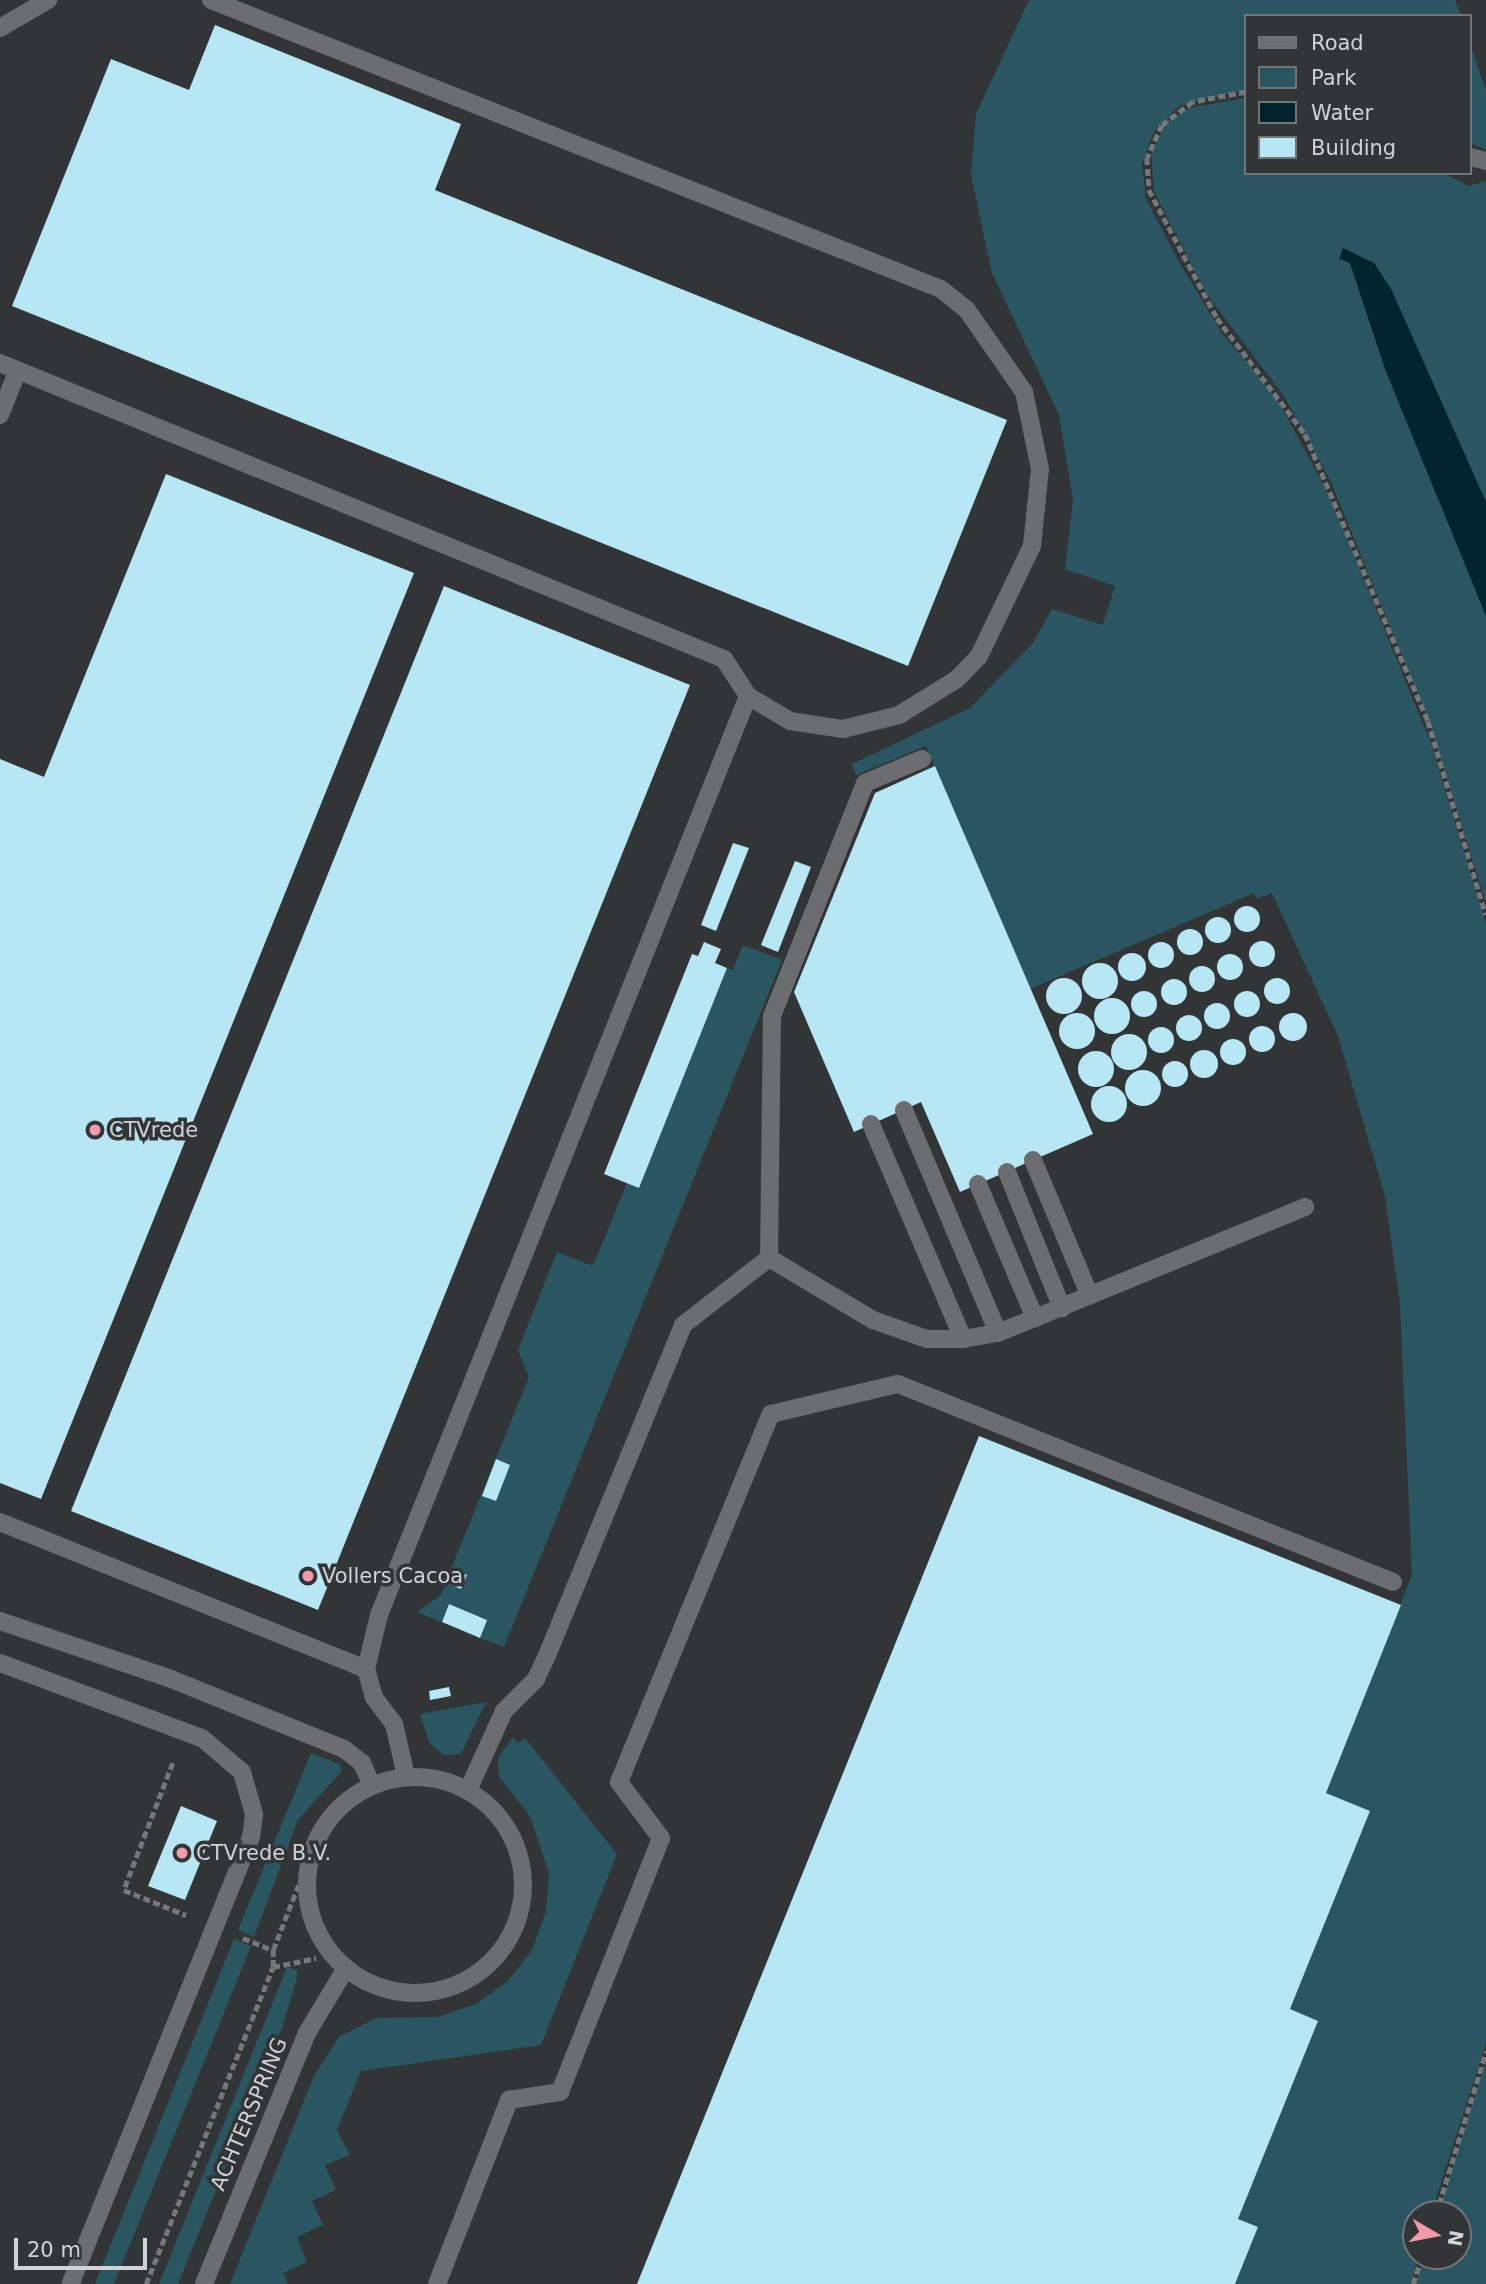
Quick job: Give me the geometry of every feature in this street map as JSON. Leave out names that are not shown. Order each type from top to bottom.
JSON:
[{"type":"street","points":[[0,28],[48,0]]},
{"type":"street","points":[[0,363],[724,659],[748,695],[790,721],[816,727],[871,724],[922,704],[979,656],[1032,545],[1040,468],[1024,392],[990,334],[941,289],[211,0]]},
{"type":"street","points":[[0,415],[18,370]]},
{"type":"street","points":[[406,1776],[394,1724],[374,1697],[366,1669],[379,1615],[748,695]]},
{"type":"street","points":[[769,1258],[772,1016],[865,783],[922,759]]},
{"type":"street","points":[[904,1110],[998,1333]]},
{"type":"street","points":[[871,1124],[963,1339]]},
{"type":"street","points":[[1033,1160],[1090,1296]]},
{"type":"street","points":[[1007,1172],[1062,1307]]},
{"type":"street","points":[[978,1184],[1035,1318]]},
{"type":"street","points":[[769,1258],[873,1321],[927,1339],[963,1339],[998,1333],[1305,1207]]},
{"type":"street","points":[[468,1790],[504,1711],[536,1679],[684,1325],[769,1258]]},
{"type":"street","points":[[437,2284],[509,2100],[560,2092],[661,1838],[620,1782],[771,1413],[898,1384],[1393,1582]]},
{"type":"street","points":[[0,1522],[366,1669]]},
{"type":"street","points":[[0,1621],[172,1679],[344,1748],[362,1763],[372,1785]]},
{"type":"street","points":[[0,1663],[149,1716],[230,1756],[254,1814],[214,1926],[70,2284]]},
{"type":"street","points":[[406,1776],[468,1790],[500,1817],[520,1855],[522,1904],[502,1950],[471,1978],[431,1992],[388,1990],[343,1965],[311,1914],[310,1858],[337,1809],[372,1785],[406,1776]]},
{"type":"street","name":"ACHTERSPRING","points":[[204,2284],[307,2033],[343,1965]]},
{"type":"path","points":[[1244,92],[1193,102],[1162,125],[1147,158],[1149,190],[1217,317],[1305,434],[1428,721],[1486,915]]},
{"type":"path","points":[[163,1759],[175,1764],[124,1890],[273,1950]]},
{"type":"path","name":"ACHTERSPRING","points":[[146,2284],[273,1967],[273,1950],[310,1858]]},
{"type":"path","points":[[273,1967],[314,1958],[343,1965]]},
{"type":"path","points":[[1440,2200],[1486,2051]]},
{"type":"green space","points":[[1029,0],[1455,0],[1460,14],[1244,14],[1244,90],[1179,106],[1154,131],[1142,164],[1146,199],[1178,260],[1221,332],[1276,397],[1330,497],[1430,741],[1486,924],[1486,2043],[1436,2200],[1402,2200],[1402,2270],[1415,2270],[1411,2284],[1235,2284],[1258,2227],[1238,2219],[1318,2021],[1290,2009],[1370,1811],[1326,1793],[1412,1575],[1400,1304],[1385,1196],[1338,1036],[1272,893],[1257,899],[1254,893],[1030,989],[926,746],[856,775],[852,764],[970,708],[1033,643],[1052,609],[1103,625],[1115,586],[1065,569],[1073,500],[1059,415],[992,273],[971,175],[976,114]]},
{"type":"green space","points":[[1472,50],[1486,91],[1486,150],[1472,144]]},
{"type":"green space","points":[[1244,98],[1244,175],[1446,175],[1469,186],[1486,181],[1486,502],[1391,289],[1374,263],[1339,258],[1350,263],[1486,616],[1486,903],[1430,724],[1330,480],[1284,396],[1208,296],[1154,192],[1151,154],[1167,121],[1189,108]]},
{"type":"green space","points":[[743,945],[782,960],[504,1647],[480,1638],[486,1619],[449,1604],[442,1622],[417,1612],[441,1595],[446,1583],[461,1589],[467,1576],[451,1569],[529,1377],[518,1350],[557,1252],[593,1266],[627,1183],[639,1188],[727,968],[733,970]]},
{"type":"green space","points":[[486,1702],[461,1754],[444,1755],[430,1744],[420,1714]]},
{"type":"green space","points":[[513,1737],[518,1743],[525,1738],[617,1854],[541,2045],[361,2071],[337,2130],[350,2155],[325,2165],[336,2190],[312,2201],[323,2225],[297,2237],[307,2262],[283,2273],[288,2284],[230,2284],[314,2076],[339,2037],[376,2018],[438,2017],[476,2004],[508,1981],[532,1950],[546,1912],[549,1873],[530,1816],[499,1777],[498,1758]]},
{"type":"green space","points":[[311,1753],[341,1765],[341,1772],[298,1820],[254,1937],[238,1930]]},
{"type":"green space","points":[[234,1939],[251,1946],[114,2284],[95,2284]]},
{"type":"green space","points":[[287,1967],[297,1970],[297,1977],[283,2025],[178,2284],[159,2284]]},
{"type":"green space","points":[[1486,2060],[1486,2284],[1416,2284],[1420,2270],[1472,2270],[1472,2200],[1442,2200]]},
{"type":"water","points":[[1343,248],[1374,263],[1391,289],[1486,502],[1486,616],[1385,369],[1350,263],[1339,259]]},
{"type":"building","points":[[215,25],[461,124],[435,190],[1007,420],[908,666],[12,306],[111,59],[189,90]]},
{"type":"building","name":"CTVrede","points":[[166,474],[414,573],[41,1499],[0,1483],[0,759],[44,777]]},
{"type":"building","points":[[444,586],[690,685],[318,1610],[71,1511]]},
{"type":"building","points":[[935,766],[1093,1134],[960,1192],[921,1102],[854,1132],[794,992],[875,793]]},
{"type":"building","points":[[733,843],[749,848],[716,931],[701,925]]},
{"type":"building","points":[[795,861],[811,867],[778,952],[761,945]]},
{"type":"building","points":[[1247,906],[1257,909],[1260,919],[1257,929],[1247,932],[1237,929],[1234,919],[1237,909]]},
{"type":"building","points":[[1218,917],[1228,920],[1231,930],[1228,940],[1218,943],[1208,940],[1205,930],[1208,920]]},
{"type":"building","points":[[1190,929],[1199,933],[1203,942],[1199,951],[1190,955],[1181,951],[1177,942],[1181,933]]},
{"type":"building","points":[[1262,941],[1271,945],[1275,954],[1271,963],[1262,967],[1253,963],[1249,954],[1253,945]]},
{"type":"building","points":[[704,942],[721,949],[715,963],[727,968],[639,1188],[604,1174],[692,954],[698,956]]},
{"type":"building","points":[[1161,942],[1171,945],[1174,955],[1171,965],[1161,968],[1151,965],[1148,955],[1151,945]]},
{"type":"building","points":[[1132,953],[1142,957],[1146,967],[1142,977],[1132,981],[1122,977],[1118,967],[1122,957]]},
{"type":"building","points":[[1230,954],[1240,957],[1243,967],[1240,977],[1230,980],[1220,977],[1217,967],[1220,957]]},
{"type":"building","points":[[1100,963],[1113,968],[1118,981],[1113,994],[1100,999],[1087,994],[1082,981],[1087,968]]},
{"type":"building","points":[[1202,966],[1211,970],[1215,979],[1211,988],[1202,992],[1193,988],[1189,979],[1193,970]]},
{"type":"building","points":[[1064,978],[1077,983],[1082,996],[1077,1009],[1064,1014],[1051,1009],[1046,996],[1051,983]]},
{"type":"building","points":[[1277,978],[1287,981],[1290,991],[1287,1001],[1277,1004],[1267,1001],[1264,991],[1267,981]]},
{"type":"building","points":[[1174,979],[1184,982],[1187,992],[1184,1002],[1174,1005],[1164,1002],[1161,992],[1164,982]]},
{"type":"building","points":[[1144,991],[1154,994],[1157,1004],[1154,1014],[1144,1017],[1134,1014],[1131,1004],[1134,994]]},
{"type":"building","points":[[1247,991],[1257,994],[1260,1004],[1257,1014],[1247,1017],[1237,1014],[1234,1004],[1237,994]]},
{"type":"building","points":[[1112,998],[1125,1003],[1130,1016],[1125,1029],[1112,1034],[1099,1029],[1094,1016],[1099,1003]]},
{"type":"building","points":[[1217,1003],[1226,1007],[1230,1016],[1226,1025],[1217,1029],[1208,1025],[1204,1016],[1208,1007]]},
{"type":"building","points":[[1077,1013],[1090,1018],[1095,1031],[1090,1044],[1077,1049],[1064,1044],[1059,1031],[1064,1018]]},
{"type":"building","points":[[1293,1013],[1303,1017],[1307,1027],[1303,1037],[1293,1041],[1283,1037],[1279,1027],[1283,1017]]},
{"type":"building","points":[[1189,1015],[1199,1018],[1202,1028],[1199,1038],[1189,1041],[1179,1038],[1176,1028],[1179,1018]]},
{"type":"building","points":[[1262,1026],[1272,1029],[1275,1039],[1272,1049],[1262,1052],[1252,1049],[1249,1039],[1252,1029]]},
{"type":"building","points":[[1161,1027],[1171,1030],[1174,1040],[1171,1050],[1161,1053],[1151,1050],[1148,1040],[1151,1030]]},
{"type":"building","points":[[1129,1034],[1142,1039],[1147,1052],[1142,1065],[1129,1070],[1116,1065],[1111,1052],[1116,1039]]},
{"type":"building","points":[[1233,1039],[1242,1043],[1246,1052],[1242,1061],[1233,1065],[1224,1061],[1220,1052],[1224,1043]]},
{"type":"building","points":[[1204,1050],[1214,1054],[1218,1064],[1214,1074],[1204,1078],[1194,1074],[1190,1064],[1194,1054]]},
{"type":"building","points":[[1096,1051],[1109,1056],[1114,1069],[1109,1082],[1096,1087],[1083,1082],[1078,1069],[1083,1056]]},
{"type":"building","points":[[1175,1061],[1184,1065],[1188,1074],[1184,1083],[1175,1087],[1166,1083],[1162,1074],[1166,1065]]},
{"type":"building","points":[[1143,1070],[1156,1075],[1161,1088],[1156,1101],[1143,1106],[1130,1101],[1125,1088],[1130,1075]]},
{"type":"building","points":[[1109,1086],[1122,1091],[1127,1104],[1122,1117],[1109,1122],[1096,1117],[1091,1104],[1096,1091]]},
{"type":"building","points":[[979,1436],[1401,1605],[1326,1793],[1370,1811],[1290,2009],[1318,2021],[1238,2219],[1258,2227],[1235,2284],[637,2284]]},
{"type":"building","points":[[496,1459],[510,1465],[496,1501],[482,1496]]},
{"type":"building","points":[[451,1569],[467,1575],[461,1589],[446,1583]]},
{"type":"building","points":[[449,1604],[487,1620],[480,1638],[442,1622]]},
{"type":"building","points":[[449,1687],[451,1696],[430,1700],[429,1691]]},
{"type":"building","points":[[181,1806],[217,1821],[185,1900],[148,1886]]},
{"type":"place","name":"CTVrede","points":[[95,1130]]},
{"type":"place","name":"Vollers Cacoa","points":[[308,1576]]},
{"type":"place","name":"CTVrede B.V.","points":[[182,1853]]}]
